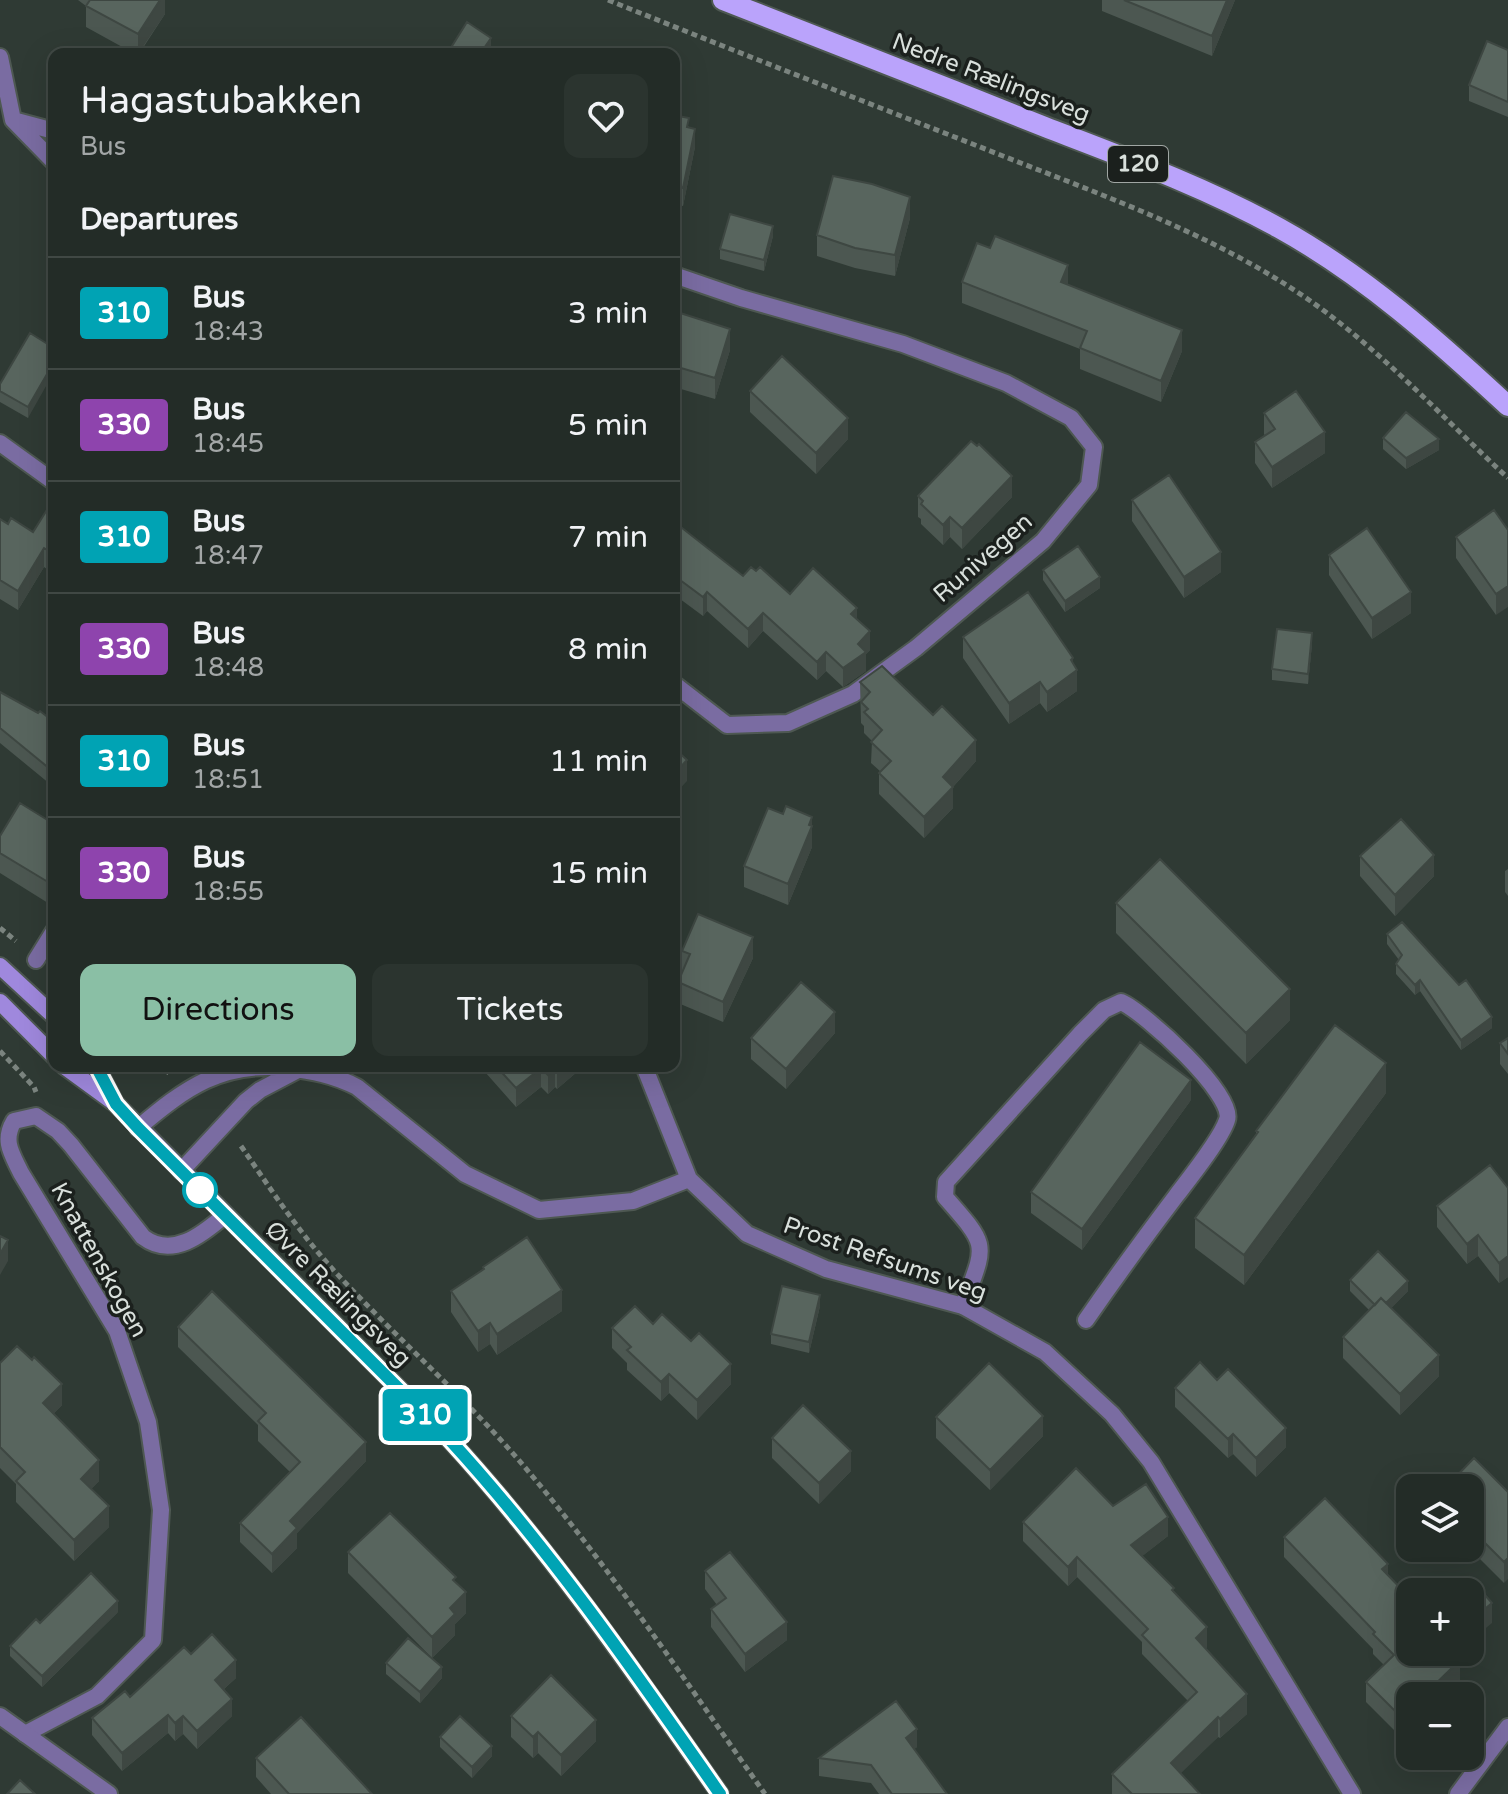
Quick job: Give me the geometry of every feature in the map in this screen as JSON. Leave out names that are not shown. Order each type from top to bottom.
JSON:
[{"type":"main road","name":"Nedre Rælingsveg","points":[[723,0],[1103,149],[1278,227],[1331,259],[1412,320],[1508,406]]},
{"type":"main road","points":[[0,966],[48,1010]]},
{"type":"main road","points":[[0,1002],[48,1050]]},
{"type":"main road","name":"Øvre Rælingsveg","points":[[72,1072],[116,1104],[489,1483],[572,1586],[720,1794]]},
{"type":"main road","name":"Øvre Rælingsveg","points":[[99,1072],[116,1104]]},
{"type":"street","points":[[0,57],[7,115],[48,156]]},
{"type":"street","points":[[7,115],[48,129]]},
{"type":"street","name":"Runivegen","points":[[680,277],[741,298],[903,344],[1006,383],[1071,418],[1094,447],[1089,485],[1043,541],[916,648],[853,694],[788,723],[727,725],[680,689]]},
{"type":"street","points":[[0,443],[48,478]]},
{"type":"street","points":[[36,960],[48,941]]},
{"type":"street","points":[[963,1306],[982,1246],[976,1233],[945,1197],[946,1182],[1080,1034],[1104,1010],[1121,1002],[1181,1051],[1216,1086],[1226,1104],[1228,1120],[1086,1320]]},
{"type":"street","points":[[138,1128],[187,1090],[225,1072]]},
{"type":"street","points":[[181,1171],[246,1101],[293,1072]]},
{"type":"street","points":[[314,1072],[338,1077],[357,1087],[465,1174],[539,1210],[633,1201],[689,1179]]},
{"type":"street","name":"Prost Refsums veg","points":[[646,1072],[689,1179],[747,1234],[826,1269],[963,1306],[1045,1352],[1112,1414],[1141,1450],[1352,1794]]},
{"type":"street","name":"Knattenskogen","points":[[25,1734],[97,1696],[153,1640],[161,1510],[148,1422],[117,1331],[15,1161],[9,1149],[9,1129],[14,1121],[36,1116],[58,1131],[150,1243],[162,1247],[186,1242],[225,1215]]},
{"type":"street","points":[[0,1716],[109,1794]]},
{"type":"street","points":[[1458,1794],[1508,1727]]},
{"type":"path","points":[[608,0],[1081,187],[1212,244],[1308,299],[1386,362],[1508,478]]},
{"type":"path","points":[[0,1051],[34,1087]]},
{"type":"building","points":[[90,0],[160,0],[138,34],[86,6]]},
{"type":"building","points":[[1124,0],[1227,0],[1212,36]]},
{"type":"building","points":[[467,22],[491,38],[484,48],[451,48]]},
{"type":"building","points":[[1487,41],[1508,50],[1508,102],[1469,85]]},
{"type":"building","points":[[680,116],[689,118],[687,127],[695,129],[683,188],[680,187]]},
{"type":"building","points":[[833,176],[872,184],[910,197],[895,255],[855,248],[817,235]]},
{"type":"building","points":[[730,214],[773,226],[764,260],[720,249]]},
{"type":"building","points":[[995,236],[1068,265],[1061,282],[1182,330],[1161,381],[1080,348],[1087,331],[962,282],[977,243],[990,248]]},
{"type":"building","points":[[680,313],[730,329],[715,378],[680,368]]},
{"type":"building","points":[[30,333],[48,344],[48,372],[28,407],[0,391],[0,384]]},
{"type":"building","points":[[782,356],[848,418],[816,453],[750,391]]},
{"type":"building","points":[[1296,391],[1325,432],[1272,467],[1255,442],[1275,429],[1264,413]]},
{"type":"building","points":[[1406,412],[1439,439],[1406,458],[1383,438]]},
{"type":"building","points":[[971,441],[977,446],[979,444],[1012,476],[962,528],[950,517],[943,525],[921,504],[923,501],[918,496]]},
{"type":"building","points":[[1169,475],[1221,552],[1184,577],[1132,500]]},
{"type":"building","points":[[48,508],[48,550],[44,548],[18,591],[0,580],[0,519],[8,524],[11,518],[33,532]]},
{"type":"building","points":[[1494,510],[1508,530],[1508,586],[1496,594],[1456,537]]},
{"type":"building","points":[[680,526],[743,576],[751,567],[756,571],[760,567],[790,594],[813,568],[857,608],[851,614],[870,631],[858,644],[866,652],[843,668],[826,652],[817,662],[763,613],[748,629],[707,592],[703,597],[680,580]]},
{"type":"building","points":[[1367,528],[1411,592],[1372,618],[1329,555]]},
{"type":"building","points":[[1078,546],[1100,577],[1065,601],[1043,570]]},
{"type":"building","points":[[1028,592],[1073,658],[1071,660],[1077,670],[1047,692],[1040,682],[1009,703],[963,637]]},
{"type":"building","points":[[1277,629],[1312,633],[1308,674],[1272,669]]},
{"type":"building","points":[[882,666],[933,715],[942,706],[976,740],[943,777],[953,787],[924,817],[879,773],[891,761],[871,742],[882,730],[864,712],[868,709],[861,702],[870,692],[860,682]]},
{"type":"building","points":[[0,692],[48,717],[48,767],[0,728]]},
{"type":"building","points":[[680,754],[687,760],[680,768]]},
{"type":"building","points":[[20,803],[48,820],[48,882],[0,853],[0,836]]},
{"type":"building","points":[[786,806],[812,817],[809,825],[812,826],[788,884],[744,866],[768,808],[783,814]]},
{"type":"building","points":[[1401,819],[1434,855],[1395,895],[1360,856]]},
{"type":"building","points":[[1160,859],[1290,989],[1246,1033],[1116,903]]},
{"type":"building","points":[[698,914],[753,937],[723,1002],[680,983],[690,954],[682,951]]},
{"type":"building","points":[[1402,922],[1459,985],[1466,980],[1492,1017],[1461,1040],[1420,980],[1415,985],[1396,964],[1402,955],[1387,934]]},
{"type":"building","points":[[801,982],[835,1012],[786,1069],[751,1038]]},
{"type":"building","points":[[1335,1025],[1386,1063],[1244,1255],[1195,1218]]},
{"type":"building","points":[[1508,1038],[1508,1054],[1500,1043]]},
{"type":"building","points":[[1140,1042],[1191,1080],[1082,1229],[1031,1192]]},
{"type":"building","points":[[501,1072],[536,1072],[516,1088]]},
{"type":"building","points":[[1490,1165],[1508,1188],[1508,1256],[1499,1263],[1478,1235],[1467,1244],[1437,1206]]},
{"type":"building","points":[[0,1236],[8,1240],[0,1254]]},
{"type":"building","points":[[527,1237],[562,1290],[497,1334],[490,1323],[478,1331],[451,1291]]},
{"type":"building","points":[[1378,1251],[1408,1281],[1386,1303],[1381,1298],[1375,1305],[1350,1280]]},
{"type":"building","points":[[782,1286],[820,1295],[809,1342],[771,1334]]},
{"type":"building","points":[[212,1291],[366,1442],[290,1521],[297,1528],[272,1554],[240,1523],[300,1462],[258,1421],[266,1413],[178,1327]]},
{"type":"building","points":[[1381,1298],[1439,1355],[1400,1394],[1343,1337]]},
{"type":"building","points":[[635,1306],[653,1324],[662,1314],[691,1341],[699,1333],[731,1364],[697,1400],[669,1374],[661,1382],[627,1350],[631,1347],[612,1328]]},
{"type":"building","points":[[17,1346],[32,1360],[34,1357],[62,1384],[43,1403],[99,1460],[81,1479],[109,1506],[74,1540],[16,1481],[25,1472],[0,1447],[0,1363]]},
{"type":"building","points":[[1200,1362],[1217,1380],[1228,1369],[1286,1428],[1256,1458],[1233,1434],[1228,1439],[1175,1388]]},
{"type":"building","points":[[989,1363],[1043,1416],[990,1470],[936,1417]]},
{"type":"building","points":[[803,1405],[851,1451],[819,1483],[772,1438]]},
{"type":"building","points":[[1474,1458],[1508,1492],[1508,1558],[1504,1562],[1484,1542],[1484,1474],[1459,1474]]},
{"type":"building","points":[[1076,1468],[1113,1506],[1146,1484],[1168,1517],[1131,1545],[1207,1627],[1196,1638],[1247,1694],[1220,1719],[1218,1717],[1171,1763],[1200,1794],[1132,1794],[1112,1774],[1197,1692],[1142,1635],[1148,1629],[1077,1557],[1068,1567],[1023,1522]]},
{"type":"building","points":[[1325,1498],[1388,1564],[1382,1569],[1396,1584],[1396,1666],[1454,1666],[1437,1682],[1396,1682],[1396,1712],[1366,1682],[1394,1655],[1284,1537]]},
{"type":"building","points":[[390,1513],[456,1577],[453,1580],[466,1592],[450,1608],[455,1614],[432,1637],[348,1552]]},
{"type":"building","points":[[730,1552],[787,1622],[745,1654],[711,1609],[726,1598],[705,1571]]},
{"type":"building","points":[[91,1573],[118,1601],[42,1676],[10,1646],[36,1619],[40,1623]]},
{"type":"building","points":[[1484,1594],[1492,1603],[1484,1610]]},
{"type":"building","points":[[212,1634],[236,1660],[215,1680],[232,1699],[197,1731],[183,1716],[175,1723],[168,1715],[122,1753],[92,1718],[125,1691],[130,1697],[184,1647],[191,1654]]},
{"type":"building","points":[[408,1638],[442,1667],[420,1692],[386,1663]]},
{"type":"building","points":[[551,1675],[596,1720],[561,1755],[538,1732],[533,1737],[511,1716]]},
{"type":"building","points":[[896,1701],[917,1729],[906,1738],[947,1794],[892,1794],[871,1765],[819,1758]]},
{"type":"building","points":[[460,1716],[492,1746],[472,1767],[440,1737]]},
{"type":"building","points":[[301,1717],[372,1794],[289,1794],[256,1758]]},
{"type":"building","points":[[20,1780],[35,1794],[7,1794]]},
{"type":"bus line","name":"310","points":[[99,1072],[116,1104],[138,1128],[449,1439],[489,1483],[572,1586],[720,1794]]}]
